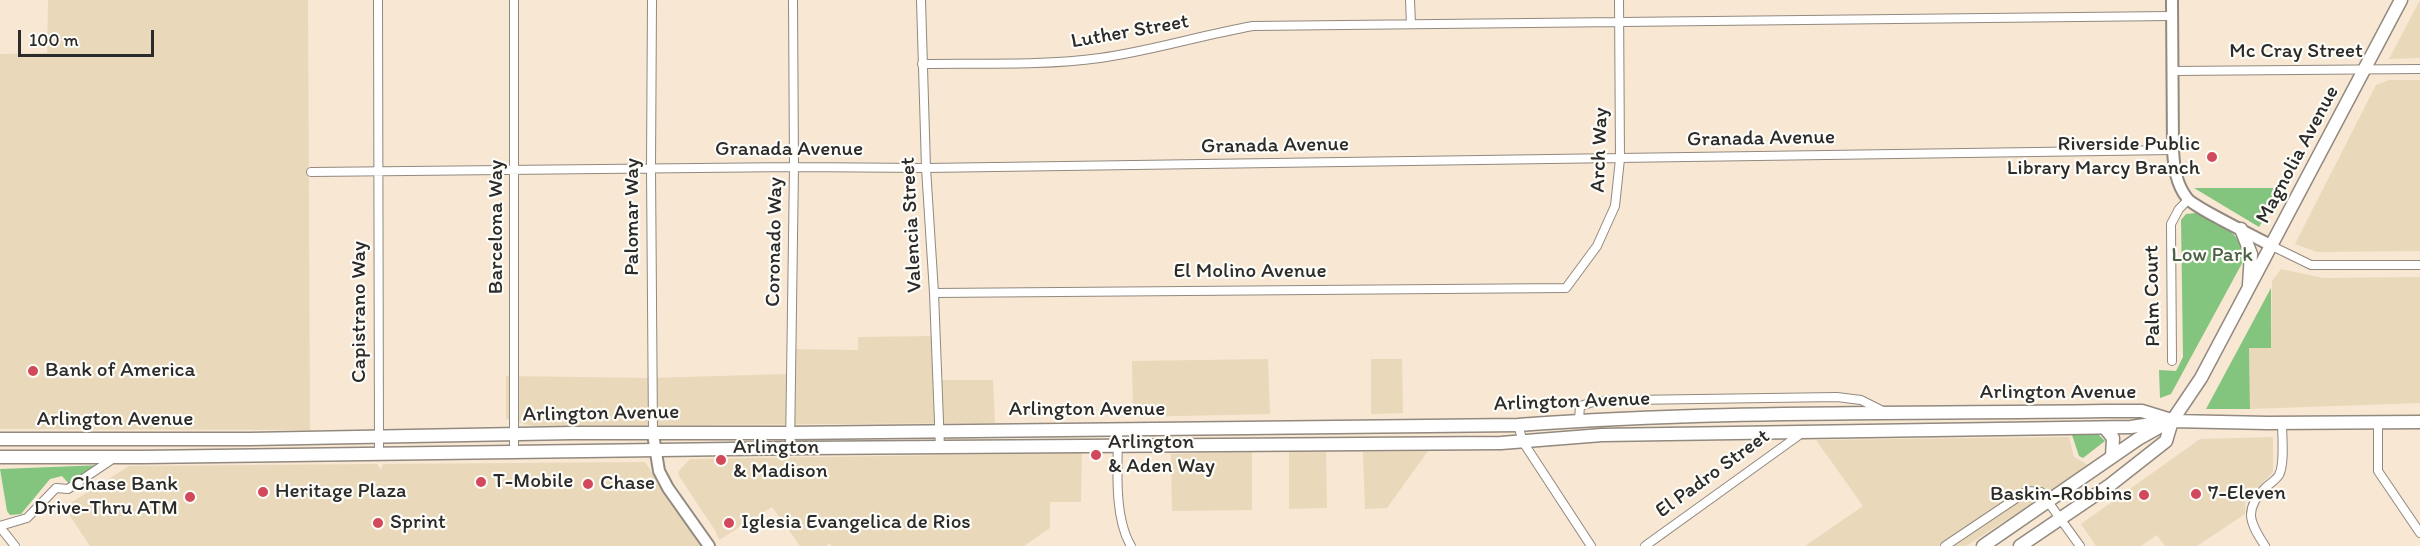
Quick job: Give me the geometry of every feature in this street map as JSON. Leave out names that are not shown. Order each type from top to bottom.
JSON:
[{"type":"main road","name":"Magnolia Avenue","points":[[2020,546],[2110,485],[2166,441],[2172,420],[2201,378],[2401,0]]},
{"type":"main road","points":[[2241,229],[2251,254],[2249,289]]},
{"type":"main road","name":"Arlington Avenue","points":[[0,439],[379,438],[1518,425],[1579,420],[1757,416],[2142,411],[2172,420]]},
{"type":"main road","name":"Magnolia Avenue","points":[[1983,546],[2138,439],[2172,420]]},
{"type":"main road","name":"Arlington Avenue","points":[[0,456],[115,457],[790,448],[1523,442],[1602,435],[2105,428],[2131,427],[2172,420],[2282,423],[2420,422]]},
{"type":"main road","points":[[2105,428],[2113,438],[2112,457]]},
{"type":"street","name":"Capistrano Way","points":[[378,0],[376,171],[379,453]]},
{"type":"street","name":"Barcelona Way","points":[[514,0],[514,453]]},
{"type":"street","name":"Palomar Way","points":[[652,0],[653,434]]},
{"type":"street","name":"Coronado Way","points":[[790,448],[794,166],[793,0]]},
{"type":"street","name":"Valencia Street","points":[[921,0],[926,168],[940,448]]},
{"type":"street","points":[[1410,0],[1411,24]]},
{"type":"street","name":"Arch Way","points":[[1566,288],[1597,246],[1615,206],[1620,159],[1619,0]]},
{"type":"street","points":[[2172,0],[2173,150],[2175,171],[2188,200],[2311,265],[2420,265]]},
{"type":"street","name":"Luther Street","points":[[922,64],[1062,62],[1098,59],[1132,54],[1253,26],[2171,16]]},
{"type":"street","name":"Mc Cray Street","points":[[2173,71],[2420,69]]},
{"type":"street","name":"Granada Avenue","points":[[376,171],[794,166],[926,168],[2173,150]]},
{"type":"street","points":[[311,172],[376,171]]},
{"type":"street","name":"Palm Court","points":[[2172,361],[2171,224],[2179,209],[2188,200]]},
{"type":"street","name":"El Molino Avenue","points":[[934,293],[1566,288]]},
{"type":"street","points":[[1579,420],[1580,406],[1597,401],[1837,397],[1861,400],[1888,414]]},
{"type":"street","points":[[1757,398],[1757,416]]},
{"type":"street","points":[[2378,422],[2378,471],[2420,533]]},
{"type":"street","points":[[2265,546],[2251,522],[2251,510],[2255,500],[2278,476],[2282,466],[2282,423]]},
{"type":"street","points":[[1518,425],[1523,442],[1591,546]]},
{"type":"street","points":[[1118,430],[1120,506],[1124,534],[1131,546]]},
{"type":"street","name":"El Padro Street","points":[[1645,546],[1803,432]]},
{"type":"street","points":[[653,434],[659,471],[668,488],[709,546]]},
{"type":"street","points":[[15,546],[0,527],[27,518],[56,488],[68,489],[115,457]]},
{"type":"street","points":[[1945,546],[2027,491],[2041,492],[2080,546]]},
{"type":"shaded area","points":[[48,0],[308,0],[310,430],[0,429],[0,54],[47,53]]},
{"type":"shaded area","points":[[2420,0],[2420,58],[2389,59]]},
{"type":"shaded area","points":[[2389,80],[2420,80],[2420,251],[2317,252],[2295,244],[2376,85]]},
{"type":"shaded area","points":[[2281,269],[2323,278],[2420,277],[2420,403],[2250,409],[2249,348],[2271,348],[2272,281]]},
{"type":"shaded area","points":[[933,336],[936,380],[993,380],[995,423],[532,426],[506,419],[506,376],[649,378],[787,374],[788,349],[858,350],[858,337]]},
{"type":"shaded area","points":[[1268,359],[1270,414],[1133,417],[1132,361]]},
{"type":"shaded area","points":[[1371,359],[1402,359],[1403,413],[1371,414]]},
{"type":"shaded area","points":[[2069,437],[2074,457],[2090,466],[1966,546],[1805,546],[1863,506],[1816,440]]},
{"type":"shaded area","points":[[2273,437],[2273,472],[2245,501],[2245,514],[2197,546],[2165,546],[2157,535],[2141,546],[2096,546],[2081,524],[2200,439]]},
{"type":"shaded area","points":[[1289,451],[1326,452],[1327,508],[1289,509]]},
{"type":"shaded area","points":[[1428,451],[1387,508],[1365,509],[1363,452]]},
{"type":"shaded area","points":[[1252,452],[1252,510],[1172,511],[1171,454]]},
{"type":"shaded area","points":[[1082,453],[1081,502],[1050,502],[1050,528],[1024,546],[832,546],[829,543],[826,546],[800,546],[772,507],[719,540],[678,472],[690,459]]},
{"type":"shaded area","points":[[645,462],[700,546],[90,546],[64,507],[129,466],[377,464],[381,470],[383,464]]},
{"type":"green space","name":"Low Park","points":[[2194,188],[2283,188],[2259,227]]},
{"type":"green space","name":"Low Park","points":[[2196,213],[2233,234],[2239,240],[2246,256],[2171,394],[2160,398],[2159,370],[2176,371],[2183,357],[2181,220],[2186,214]]},
{"type":"green space","name":"Low Park","points":[[2271,288],[2271,348],[2249,348],[2250,409],[2206,409]]},
{"type":"green space","points":[[2072,435],[2099,435],[2105,441],[2083,458],[2079,456]]},
{"type":"green space","points":[[104,465],[70,485],[62,476],[50,479],[21,514],[10,515],[7,511],[0,469]]},
{"type":"place","name":"Riverside Public Library Marcy Branch","points":[[2212,157]]},
{"type":"place","name":"Bank of America","points":[[33,371]]},
{"type":"place","name":"Arlington & Aden Way","points":[[1096,455]]},
{"type":"place","name":"Arlington & Madison","points":[[721,460]]},
{"type":"place","name":"T-Mobile","points":[[481,482]]},
{"type":"place","name":"Chase","points":[[588,484]]},
{"type":"place","name":"Heritage Plaza","points":[[263,492]]},
{"type":"place","name":"7-Eleven","points":[[2196,494]]},
{"type":"place","name":"Baskin-Robbins","points":[[2144,495]]},
{"type":"place","name":"Chase Bank Drive-Thru ATM","points":[[190,497]]},
{"type":"place","name":"Sprint","points":[[378,523]]},
{"type":"place","name":"Iglesia Evangelica de Rios","points":[[729,523]]}]
